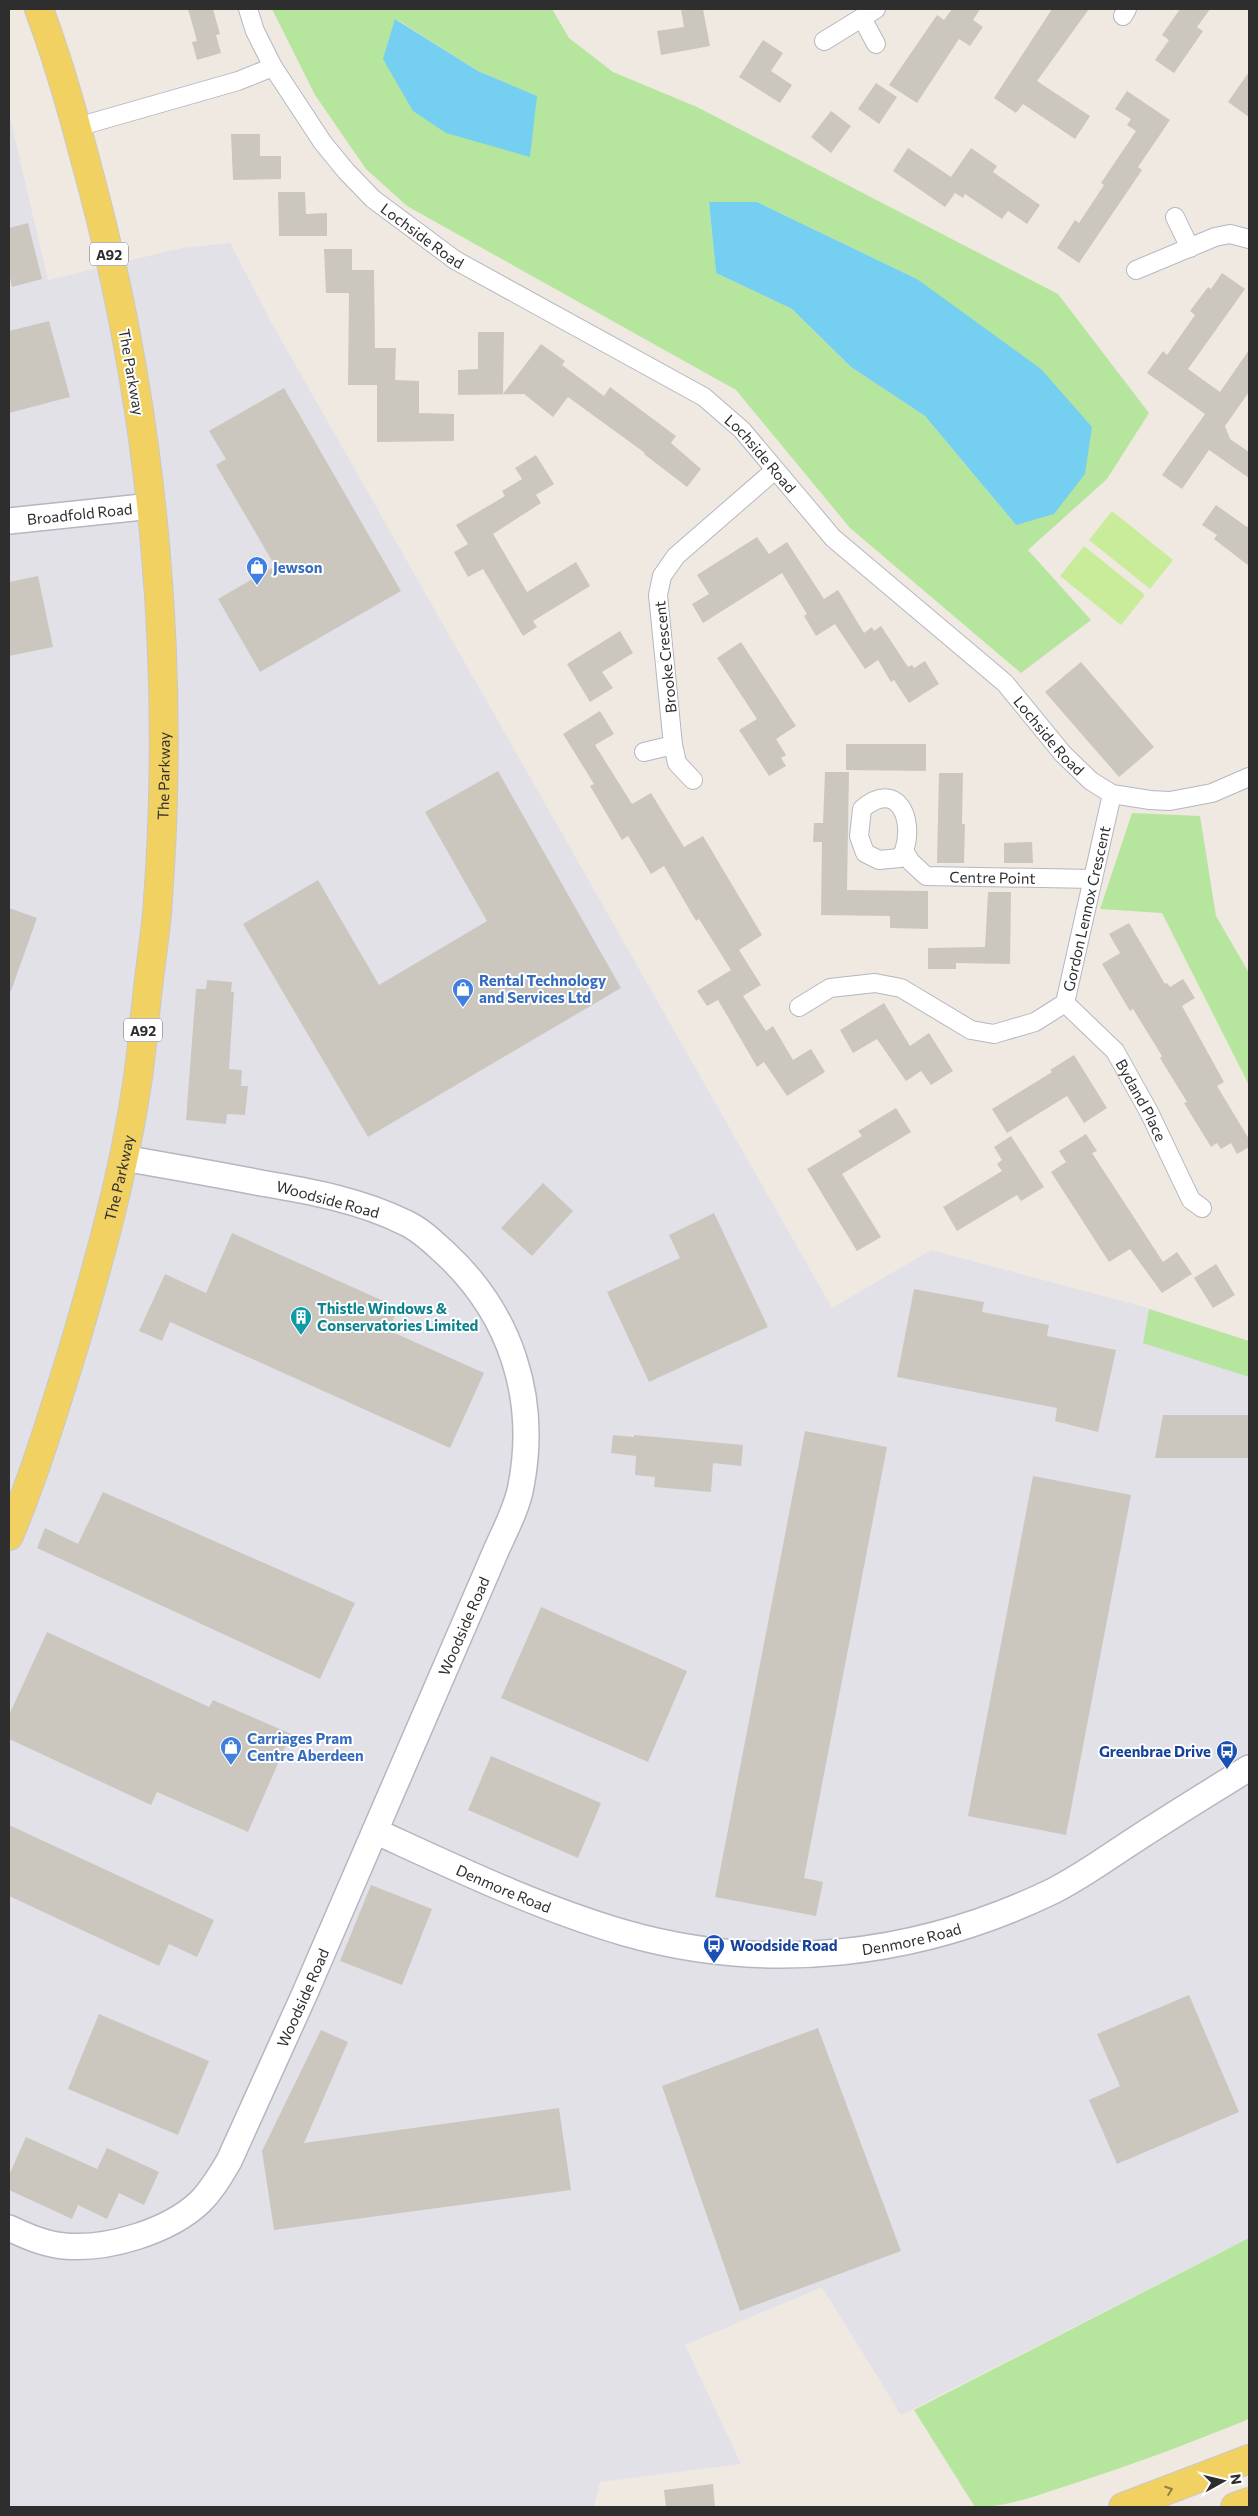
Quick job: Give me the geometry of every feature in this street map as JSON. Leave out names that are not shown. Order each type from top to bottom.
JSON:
[{"type":"main road","name":"The Parkway","points":[[9,1536],[56,1406],[94,1278],[123,1158],[137,1084],[156,913],[162,802],[161,628],[152,506],[139,414],[122,314],[104,230],[77,126],[52,43],[38,9]]},
{"type":"main road","points":[[1123,2507],[1249,2459]]},
{"type":"main road","points":[[1235,2507],[1249,2502]]},
{"type":"street","name":"Lochside Road","points":[[248,9],[255,31],[273,67],[323,143],[373,199],[456,260],[704,396],[742,430],[833,538],[1005,683],[1063,754],[1091,781],[1112,794],[1150,800],[1180,799],[1212,793],[1249,777]]},
{"type":"street","points":[[824,41],[869,13],[876,44]]},
{"type":"street","points":[[77,126],[238,81],[273,67]]},
{"type":"street","points":[[1175,217],[1190,248]]},
{"type":"street","points":[[1136,270],[1215,237],[1230,234],[1249,239]]},
{"type":"street","name":"Brooke Crescent","points":[[693,780],[677,763],[673,744],[658,595],[662,576],[676,556],[775,470]]},
{"type":"street","name":"Broadfold Road","points":[[9,521],[152,506]]},
{"type":"street","points":[[644,752],[673,744]]},
{"type":"street","name":"Gordon Lennox Crescent","points":[[799,1007],[830,988],[875,983],[901,988],[971,1030],[994,1034],[1035,1022],[1065,1003],[1112,794]]},
{"type":"street","name":"Centre Point","points":[[904,852],[911,862],[926,876],[1093,879]]},
{"type":"street","name":"Bydand Place","points":[[1065,1003],[1115,1051],[1149,1112],[1191,1200],[1202,1208]]},
{"type":"street","name":"Woodside Road","points":[[9,2228],[31,2238],[62,2246],[94,2245],[152,2232],[199,2203],[216,2183],[228,2161],[375,1831],[521,1489],[525,1461],[526,1423],[523,1391],[509,1342],[486,1299],[465,1271],[420,1232],[407,1223],[367,1207],[303,1190],[123,1158]]},
{"type":"street","name":"Denmore Road","points":[[375,1831],[552,1908],[624,1933],[716,1952],[766,1956],[836,1953],[882,1947],[939,1934],[1019,1907],[1088,1871],[1249,1768]]},
{"type":"shaded area","points":[[9,113],[48,280],[182,248],[230,243],[271,322],[832,1308],[931,1250],[1141,1306],[1249,1341],[1249,2238],[901,2415],[822,2287],[685,2345],[741,2464],[600,2482],[594,2507],[9,2507]]},
{"type":"green space","points":[[272,9],[552,9],[569,38],[613,72],[697,107],[1058,294],[1149,413],[1107,479],[1028,550],[1091,620],[1021,673],[850,528],[736,390],[407,206],[366,169],[315,95]],"holes":[[[396,19],[478,71],[536,96],[530,156],[493,146]],[[709,202],[757,202],[917,279],[1016,525],[925,416],[851,367],[792,309],[716,273]]]},
{"type":"green space","points":[[1112,511],[1173,560],[1150,589],[1089,540]]},
{"type":"green space","points":[[1084,546],[1145,595],[1121,625],[1060,576]]},
{"type":"green space","points":[[1132,813],[1200,816],[1216,916],[1249,973],[1249,1085],[1162,913],[1100,909]]},
{"type":"green space","points":[[1149,1309],[1249,1341],[1249,1377],[1143,1343]]},
{"type":"green space","points":[[1249,2238],[1249,2419],[1157,2455],[1041,2494],[1009,2503],[975,2507],[914,2410]]},
{"type":"water","points":[[395,19],[478,71],[537,96],[530,157],[446,133],[413,111],[383,59]]},
{"type":"water","points":[[709,202],[757,202],[917,279],[1041,369],[1092,427],[1085,474],[1054,514],[1016,525],[925,416],[851,367],[792,309],[716,273]]},
{"type":"building","points":[[188,9],[213,9],[220,34],[216,35],[221,53],[197,60],[192,42],[197,41]]},
{"type":"building","points":[[681,9],[703,9],[710,46],[661,55],[657,31],[684,27]]},
{"type":"building","points":[[952,9],[980,9],[973,20],[983,27],[970,46],[959,39],[917,103],[889,85],[937,15],[944,20]]},
{"type":"building","points":[[1052,9],[1089,9],[1037,81],[1090,116],[1075,139],[1023,104],[1016,113],[994,98]]},
{"type":"building","points":[[1180,9],[1210,9],[1197,27],[1203,31],[1174,73],[1155,60],[1169,40],[1162,35]]},
{"type":"building","points":[[763,40],[783,53],[771,71],[792,85],[780,103],[739,77]]},
{"type":"building","points":[[1249,72],[1249,117],[1228,102]]},
{"type":"building","points":[[876,83],[897,97],[879,124],[858,109]]},
{"type":"building","points":[[1127,91],[1170,120],[1138,167],[1142,170],[1079,263],[1057,248],[1075,220],[1079,223],[1104,185],[1101,183],[1136,131],[1127,125],[1131,119],[1115,109]]},
{"type":"building","points":[[831,111],[851,126],[831,153],[811,137]]},
{"type":"building","points":[[231,134],[260,134],[260,156],[281,156],[281,179],[233,180]]},
{"type":"building","points":[[908,148],[951,177],[971,148],[997,166],[993,172],[1040,205],[1027,224],[1008,211],[1002,219],[965,194],[963,198],[955,193],[945,207],[893,171]]},
{"type":"building","points":[[278,192],[305,192],[306,214],[327,213],[327,236],[279,236]]},
{"type":"building","points":[[28,223],[42,279],[12,287],[9,272],[9,228]]},
{"type":"building","points":[[324,249],[352,249],[352,270],[374,270],[375,348],[396,348],[395,380],[419,381],[419,413],[454,414],[454,441],[377,442],[377,385],[348,385],[349,293],[326,293]]},
{"type":"building","points":[[1222,273],[1245,289],[1188,369],[1220,392],[1249,350],[1249,392],[1225,426],[1230,439],[1249,452],[1249,478],[1209,450],[1182,489],[1162,475],[1205,414],[1147,373],[1163,351],[1167,355],[1195,315],[1190,311],[1208,287],[1211,289]]},
{"type":"building","points":[[49,321],[70,397],[9,413],[9,331]]},
{"type":"building","points":[[478,332],[504,332],[503,394],[541,344],[565,361],[562,365],[604,396],[610,387],[676,436],[671,443],[701,469],[687,487],[645,453],[568,397],[553,417],[524,394],[458,395],[458,370],[478,369]]},
{"type":"building","points":[[284,388],[401,591],[260,672],[218,599],[275,566],[216,465],[226,459],[209,431]]},
{"type":"building","points":[[536,455],[554,484],[536,495],[541,503],[493,534],[527,592],[576,562],[590,586],[533,621],[537,627],[523,636],[483,569],[468,577],[454,552],[468,544],[456,525],[505,496],[502,491],[522,479],[515,468]]},
{"type":"building","points":[[1216,505],[1247,527],[1249,525],[1249,566],[1214,539],[1217,535],[1202,525]]},
{"type":"building","points":[[757,537],[769,554],[787,542],[824,599],[838,590],[864,633],[872,627],[874,631],[881,626],[908,667],[912,665],[914,668],[925,661],[939,684],[909,703],[894,680],[891,682],[878,660],[865,669],[835,624],[816,636],[804,616],[807,614],[782,573],[703,623],[692,604],[709,594],[697,575]]},
{"type":"building","points":[[38,576],[53,647],[9,656],[9,582]]},
{"type":"building","points":[[620,631],[633,653],[602,672],[613,688],[590,702],[567,664]]},
{"type":"building","points":[[741,642],[796,726],[776,739],[786,755],[781,758],[786,766],[769,776],[739,730],[757,719],[717,658]]},
{"type":"building","points":[[1081,662],[1154,747],[1119,777],[1045,692]]},
{"type":"building","points":[[600,711],[614,734],[595,745],[632,804],[651,793],[684,847],[703,836],[762,935],[739,950],[761,985],[743,996],[766,1031],[773,1026],[793,1060],[811,1049],[825,1072],[787,1096],[764,1062],[757,1067],[718,1000],[707,1006],[697,991],[731,970],[699,919],[696,921],[664,866],[651,874],[628,836],[622,840],[590,786],[594,784],[563,734]]},
{"type":"building","points":[[846,744],[926,744],[926,771],[846,770]]},
{"type":"building","points":[[498,771],[621,988],[368,1137],[243,924],[318,880],[379,985],[487,921],[425,812]]},
{"type":"building","points":[[825,772],[849,772],[847,890],[928,891],[928,929],[890,928],[890,916],[821,915],[822,842],[813,842],[814,823],[823,823]]},
{"type":"building","points":[[939,773],[963,773],[962,824],[965,824],[964,863],[937,863]]},
{"type":"building","points":[[1032,842],[1033,863],[1004,863],[1004,843]]},
{"type":"building","points":[[988,892],[1011,892],[1010,964],[956,963],[956,969],[928,969],[928,948],[985,947]]},
{"type":"building","points":[[9,908],[37,918],[11,991],[9,991]]},
{"type":"building","points":[[1129,923],[1165,984],[1167,983],[1170,987],[1183,979],[1195,998],[1182,1006],[1224,1082],[1217,1086],[1249,1139],[1249,1147],[1237,1154],[1231,1143],[1221,1149],[1217,1143],[1211,1147],[1184,1103],[1187,1102],[1160,1058],[1162,1056],[1133,1009],[1130,1011],[1102,964],[1120,953],[1109,934]]},
{"type":"building","points":[[207,980],[232,982],[231,992],[234,992],[229,1069],[242,1070],[241,1086],[248,1086],[245,1115],[227,1114],[226,1124],[186,1120],[196,989],[206,989]]},
{"type":"building","points":[[884,1003],[910,1046],[929,1033],[953,1071],[931,1085],[921,1071],[906,1081],[877,1039],[853,1053],[840,1030]]},
{"type":"building","points":[[1074,1055],[1107,1108],[1084,1123],[1067,1096],[1007,1133],[992,1109],[1052,1072],[1050,1070]]},
{"type":"building","points":[[896,1108],[911,1132],[842,1174],[881,1237],[857,1251],[807,1169],[862,1136],[858,1131]]},
{"type":"building","points":[[1086,1134],[1097,1151],[1092,1153],[1163,1262],[1177,1252],[1192,1274],[1162,1293],[1130,1249],[1109,1262],[1051,1172],[1066,1162],[1059,1151]]},
{"type":"building","points":[[1011,1136],[1044,1187],[1021,1201],[1017,1195],[957,1231],[943,1207],[1002,1171],[997,1164],[1002,1160],[994,1147]]},
{"type":"building","points":[[543,1183],[573,1211],[532,1256],[501,1228]]},
{"type":"building","points":[[714,1213],[768,1327],[649,1382],[607,1292],[680,1258],[669,1235]]},
{"type":"building","name":"Thistle Windows & Conservatories Limited","points":[[232,1233],[399,1308],[388,1330],[484,1373],[450,1448],[170,1322],[162,1341],[139,1331],[165,1274],[206,1293]]},
{"type":"building","points":[[1216,1264],[1235,1295],[1213,1308],[1194,1278]]},
{"type":"building","points":[[914,1289],[984,1302],[982,1312],[1049,1325],[1047,1336],[1116,1350],[1098,1432],[1055,1421],[1057,1408],[897,1377]]},
{"type":"building","points":[[1163,1415],[1249,1415],[1249,1458],[1155,1458]]},
{"type":"building","points":[[805,1431],[887,1447],[804,1878],[823,1882],[816,1916],[715,1897]]},
{"type":"building","points":[[613,1435],[634,1437],[634,1435],[743,1445],[741,1466],[713,1463],[711,1492],[654,1487],[655,1477],[635,1475],[636,1456],[611,1453]]},
{"type":"building","points":[[1033,1476],[1131,1495],[1066,1835],[968,1816]]},
{"type":"building","points":[[103,1492],[355,1603],[320,1679],[37,1548],[45,1528],[78,1544]]},
{"type":"building","points":[[541,1607],[687,1671],[648,1762],[501,1698]]},
{"type":"building","points":[[47,1632],[209,1707],[213,1700],[291,1734],[248,1832],[157,1792],[151,1805],[9,1739],[9,1715]]},
{"type":"building","points":[[491,1756],[601,1803],[578,1858],[468,1810]]},
{"type":"building","points":[[9,1825],[214,1920],[197,1957],[169,1944],[159,1966],[9,1896]]},
{"type":"building","points":[[371,1885],[432,1909],[402,1985],[340,1961]]},
{"type":"building","points":[[1189,1995],[1239,2112],[1117,2164],[1089,2100],[1120,2086],[1097,2034]]},
{"type":"building","points":[[99,2014],[209,2061],[178,2135],[68,2089]]},
{"type":"building","points":[[818,2028],[901,2251],[740,2311],[662,2086]]},
{"type":"building","points":[[321,2030],[348,2042],[304,2143],[559,2108],[571,2190],[274,2230],[262,2151]]},
{"type":"building","points":[[26,2137],[97,2169],[107,2148],[159,2172],[144,2205],[119,2193],[107,2219],[78,2205],[72,2219],[9,2190],[9,2175]]},
{"type":"building","points":[[713,2484],[715,2507],[666,2507],[664,2490]]},
{"type":"place","name":"Jewson","points":[[257,586]]},
{"type":"place","name":"Rental Technology and Services Ltd","points":[[463,1008]]},
{"type":"place","name":"Thistle Windows & Conservatories Limited","points":[[301,1336]]},
{"type":"place","name":"Carriages Pram Centre Aberdeen","points":[[231,1766]]},
{"type":"place","name":"Greenbrae Drive","points":[[1227,1770]]},
{"type":"place","name":"Woodside Road","points":[[714,1964]]}]
